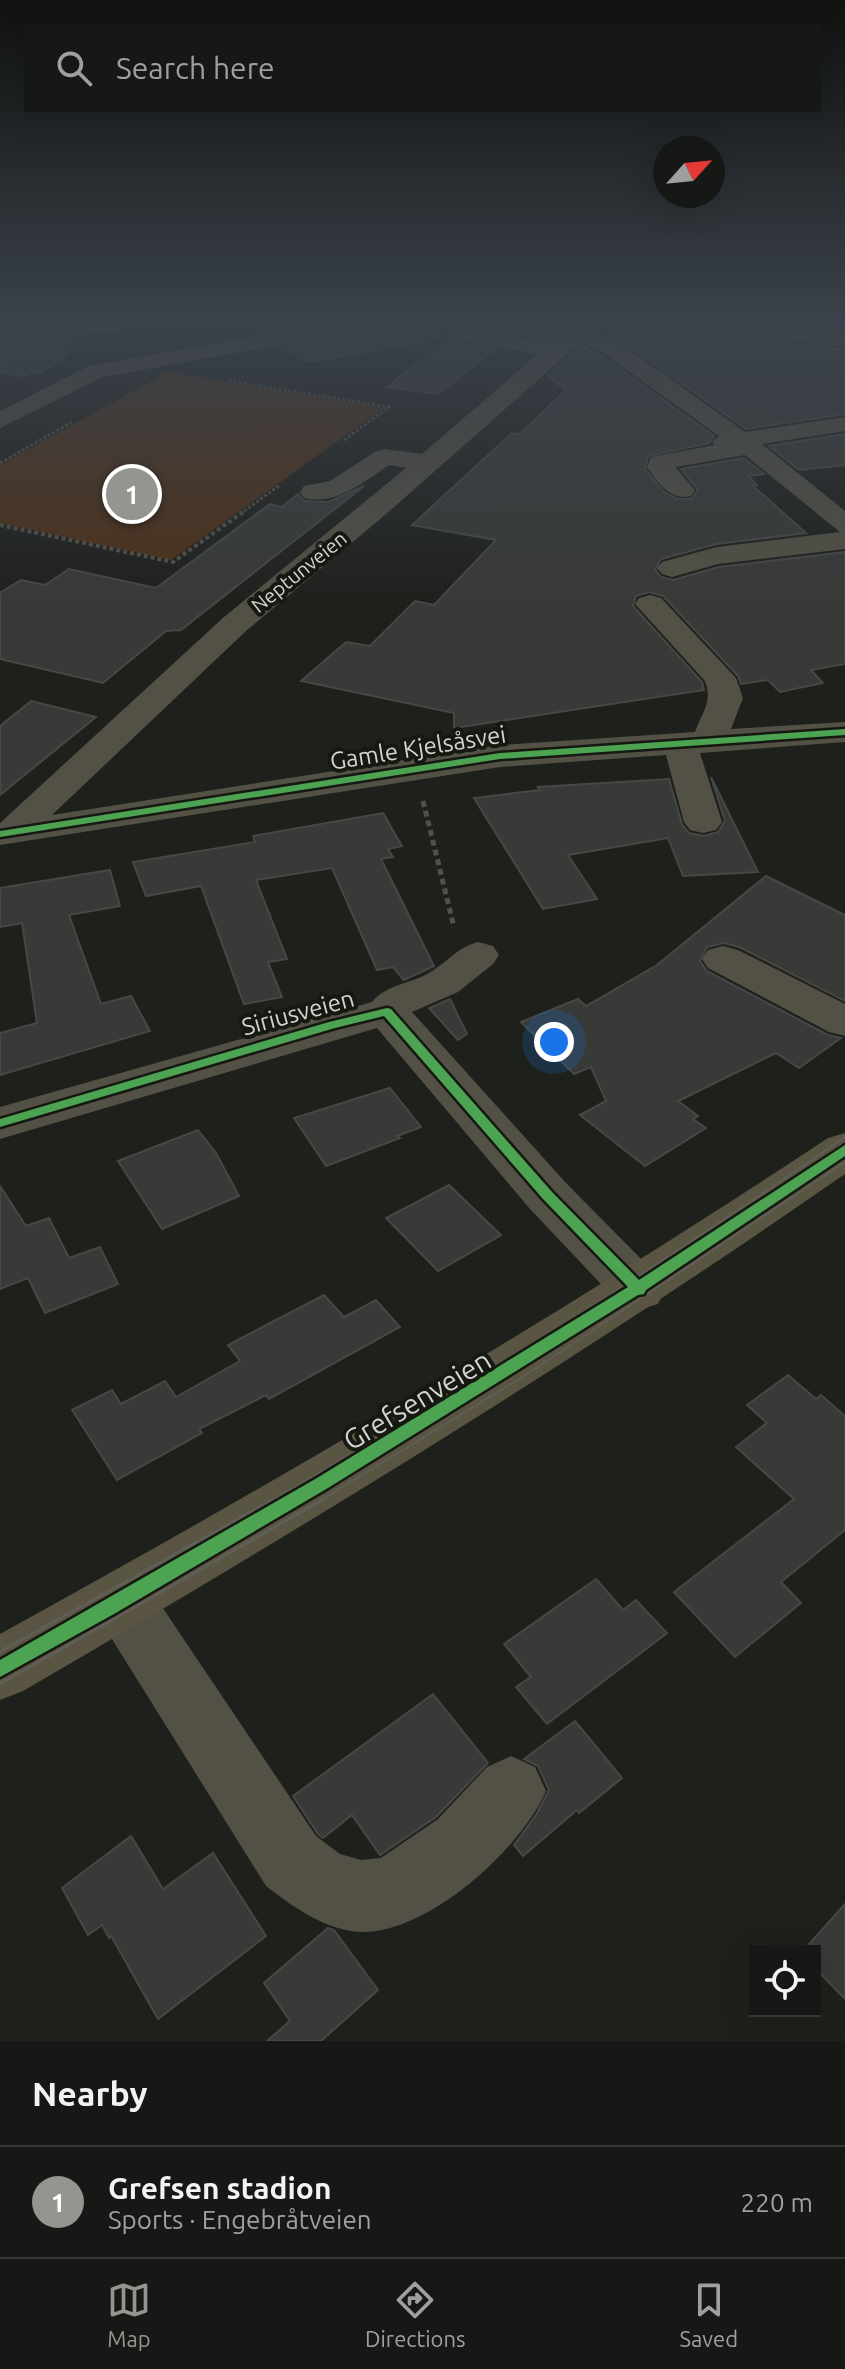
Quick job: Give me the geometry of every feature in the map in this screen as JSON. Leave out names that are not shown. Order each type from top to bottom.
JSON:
[{"type":"main road","name":"Grefsenveien","points":[[0,1669],[373,1454],[639,1290],[845,1150]]},
{"type":"street","name":"Neptunveien","points":[[6,833],[235,624],[483,415]]},
{"type":"street","points":[[706,415],[745,443],[843,525]]},
{"type":"street","points":[[682,490],[660,467],[660,462],[845,424]]},
{"type":"street","points":[[700,446],[745,443]]},
{"type":"street","points":[[313,492],[338,487],[384,457],[428,463]]},
{"type":"street","points":[[672,568],[843,525]]},
{"type":"street","points":[[650,604],[720,678],[727,692],[727,706],[712,730],[696,742],[703,822]]},
{"type":"street","name":"Gamle Kjelsåsvei","points":[[6,833],[500,756],[845,732]]},
{"type":"street","points":[[387,1012],[392,1003],[442,983],[463,962],[467,946]]},
{"type":"street","points":[[723,959],[845,1022]]},
{"type":"street","name":"Siriusveien","points":[[0,1123],[387,1012],[548,1196],[639,1290]]},
{"type":"street","points":[[122,1600],[291,1861],[322,1885],[361,1896],[393,1893],[463,1844],[511,1791]]},
{"type":"path","points":[[332,448],[378,415]]},
{"type":"path","points":[[0,463],[81,417]]},
{"type":"path","points":[[0,525],[173,562],[283,483]]},
{"type":"path","points":[[417,769],[428,828],[467,946]]},
{"type":"shaded area","points":[[90,415],[374,415],[171,560],[0,523],[0,465]]},
{"type":"building","points":[[540,415],[685,415],[714,436],[709,443],[648,456],[645,469],[664,492],[677,499],[691,499],[698,490],[681,469],[744,458],[764,474],[748,476],[757,485],[752,485],[806,533],[716,544],[661,559],[655,570],[661,577],[673,580],[719,567],[845,552],[845,664],[811,670],[823,683],[780,692],[768,680],[741,684],[738,676],[663,596],[649,592],[636,596],[633,606],[702,682],[704,690],[454,728],[454,713],[301,681],[346,642],[370,646],[415,601],[434,605],[496,540],[412,525],[512,433],[520,434]]},
{"type":"building","points":[[727,415],[837,415],[746,429]]},
{"type":"building","points":[[845,434],[845,465],[799,470],[769,446]]},
{"type":"building","points":[[364,486],[181,630],[166,631],[103,683],[0,659],[0,593],[21,580],[45,585],[69,569],[156,588],[270,504],[282,507],[298,494],[304,501],[328,502]]},
{"type":"building","points":[[31,701],[96,717],[0,795],[0,726]]},
{"type":"building","points":[[711,777],[758,872],[683,876],[668,838],[568,855],[597,899],[543,909],[474,798],[540,790],[538,787],[669,779],[682,824],[689,833],[704,836],[718,832],[725,821]]},
{"type":"building","points":[[383,813],[402,846],[388,849],[393,857],[381,859],[434,966],[404,980],[393,967],[377,970],[332,868],[256,880],[287,959],[268,962],[282,997],[244,1004],[201,886],[146,896],[133,862],[255,842],[253,836]]},
{"type":"building","points":[[110,870],[120,906],[69,915],[101,1004],[131,996],[150,1031],[0,1075],[0,1033],[37,1023],[22,923],[0,927],[0,888]]},
{"type":"building","points":[[766,876],[845,915],[845,1001],[739,947],[724,943],[707,947],[700,961],[707,971],[828,1035],[841,1038],[799,1068],[776,1053],[678,1101],[698,1116],[693,1119],[706,1128],[645,1166],[580,1115],[606,1101],[591,1067],[574,1074],[521,1022],[578,999],[586,1006],[657,965]]},
{"type":"building","points":[[450,999],[467,1034],[458,1040],[429,1008]]},
{"type":"building","points":[[390,1088],[421,1127],[326,1166],[294,1118]]},
{"type":"building","points":[[198,1130],[216,1153],[239,1196],[162,1229],[118,1161]]},
{"type":"building","points":[[449,1185],[501,1235],[438,1271],[386,1218]]},
{"type":"building","points":[[0,1186],[26,1226],[49,1218],[69,1258],[100,1247],[118,1284],[45,1313],[28,1278],[0,1289]]},
{"type":"building","points":[[324,1295],[344,1317],[376,1300],[400,1327],[269,1399],[266,1395],[199,1429],[202,1433],[117,1480],[72,1410],[112,1390],[121,1404],[165,1381],[176,1397],[240,1361],[228,1345]]},
{"type":"building","points":[[788,1375],[816,1399],[821,1395],[845,1416],[845,1530],[781,1582],[801,1603],[735,1657],[674,1592],[794,1499],[736,1447],[767,1423],[747,1405]]},
{"type":"building","points":[[596,1579],[623,1610],[636,1600],[667,1633],[547,1724],[516,1687],[531,1677],[504,1644]]},
{"type":"building","points":[[433,1694],[488,1763],[436,1817],[380,1855],[352,1815],[323,1838],[293,1796]]},
{"type":"building","points":[[575,1721],[622,1778],[579,1813],[577,1810],[523,1856],[514,1845],[536,1815],[549,1790],[538,1766],[524,1759]]},
{"type":"building","points":[[131,1836],[163,1889],[213,1853],[266,1936],[158,2019],[111,1936],[109,1938],[102,1925],[88,1935],[62,1888]]},
{"type":"building","points":[[845,1904],[845,1999],[821,1974],[821,1945],[808,1945]]},
{"type":"building","points":[[328,1928],[334,1930],[378,1990],[321,2041],[267,2041],[290,2021],[264,1983]]},
{"type":"tram line","points":[[269,1502],[561,1326],[845,1137]]},
{"type":"tram line","points":[[318,1502],[535,1369],[845,1162]]},
{"type":"tram line","points":[[0,1652],[272,1500]]},
{"type":"tram line","points":[[0,1684],[322,1500]]},
{"type":"cycle path","points":[[0,834],[500,756],[845,732]]},
{"type":"cycle path","points":[[0,1123],[387,1012],[548,1196],[639,1290]]},
{"type":"cycle path","points":[[0,1669],[216,1546],[534,1354],[845,1150]]},
{"type":"place","name":"Grefsen stadion","points":[[132,494]]}]
